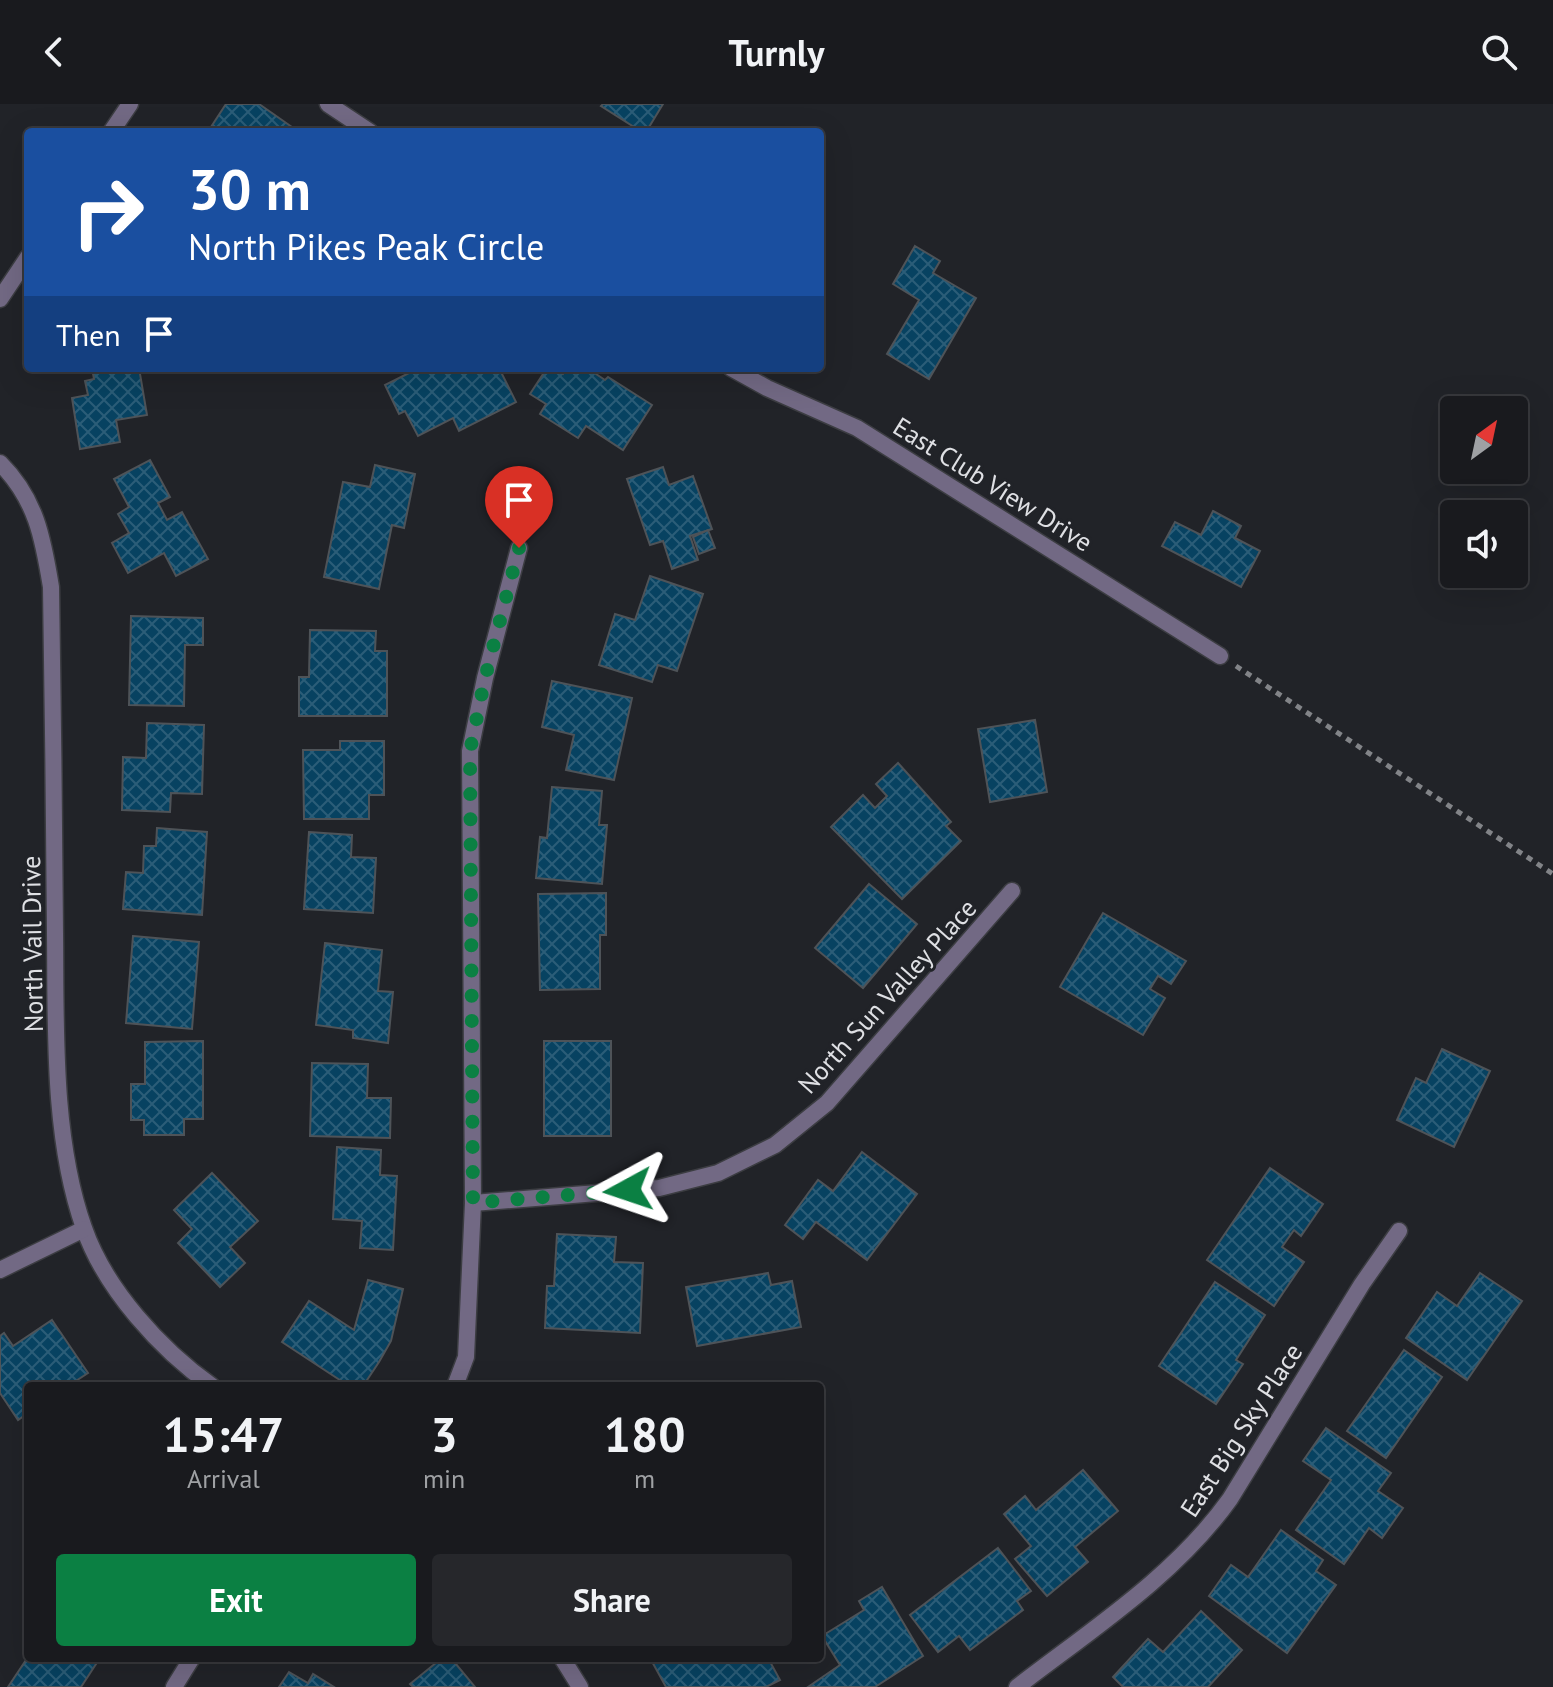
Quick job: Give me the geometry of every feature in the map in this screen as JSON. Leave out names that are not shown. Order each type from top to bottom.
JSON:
[{"type":"street","points":[[114,128],[130,104]]},
{"type":"street","points":[[328,104],[364,128]]},
{"type":"street","points":[[0,299],[24,263]]},
{"type":"street","name":"East Club View Drive","points":[[738,372],[857,428],[1220,656]]},
{"type":"street","name":"North Vail Drive","points":[[0,463],[15,478],[41,528],[51,587],[56,1028],[68,1167],[84,1229],[108,1276],[142,1322],[182,1365],[206,1382]]},
{"type":"street","points":[[457,1382],[466,1357],[473,1203],[470,751],[485,678],[519,548]]},
{"type":"street","name":"North Sun Valley Place","points":[[473,1203],[659,1188],[718,1173],[775,1145],[827,1103],[1012,891]]},
{"type":"street","points":[[0,1270],[84,1229]]},
{"type":"street","name":"East Big Sky Place","points":[[1017,1687],[1138,1594],[1208,1531],[1362,1284],[1399,1231]]},
{"type":"street","points":[[174,1687],[190,1662]]},
{"type":"street","points":[[564,1662],[580,1687]]},
{"type":"path","points":[[1220,656],[1553,874]]},
{"type":"building","points":[[226,104],[259,104],[293,128],[213,128]]},
{"type":"building","points":[[663,104],[648,128],[636,128],[601,106]]},
{"type":"building","points":[[915,246],[940,261],[933,273],[976,298],[929,379],[887,354],[919,300],[893,284]]},
{"type":"building","points":[[93,372],[140,372],[147,415],[116,420],[120,442],[80,449],[72,398],[88,395],[85,381],[94,379]]},
{"type":"building","points":[[411,372],[501,372],[516,402],[459,431],[453,418],[418,436],[405,411],[399,414],[385,385]]},
{"type":"building","points":[[544,372],[593,372],[605,380],[608,377],[652,405],[623,450],[586,426],[578,438],[540,414],[546,404],[530,394]]},
{"type":"building","points":[[150,460],[170,497],[158,503],[167,520],[182,512],[208,559],[176,576],[164,553],[128,573],[112,543],[129,533],[118,514],[129,507],[114,479]]},
{"type":"building","points":[[375,465],[415,474],[404,528],[392,525],[379,589],[324,577],[343,482],[370,487]]},
{"type":"building","points":[[663,467],[669,485],[693,476],[712,529],[690,536],[698,560],[672,569],[663,541],[650,545],[627,479]]},
{"type":"building","points":[[1213,511],[1241,526],[1235,538],[1260,551],[1241,587],[1162,546],[1175,522],[1201,535]]},
{"type":"building","points":[[708,530],[715,548],[699,554],[693,537]]},
{"type":"building","points":[[650,576],[703,594],[677,671],[658,665],[652,682],[599,665],[615,614],[635,620]]},
{"type":"building","points":[[131,616],[203,618],[203,645],[185,645],[184,706],[129,705]]},
{"type":"building","points":[[310,630],[376,631],[375,651],[387,651],[387,716],[299,716],[299,677],[309,677]]},
{"type":"building","points":[[552,681],[632,698],[614,780],[566,770],[574,735],[542,727]]},
{"type":"building","points":[[1035,720],[1047,792],[990,802],[978,729]]},
{"type":"building","points":[[147,723],[204,725],[202,794],[171,793],[170,812],[122,810],[123,757],[146,758]]},
{"type":"building","points":[[340,741],[384,741],[384,795],[369,795],[369,819],[304,819],[303,750],[340,750]]},
{"type":"building","points":[[898,763],[951,822],[946,826],[961,841],[902,899],[831,827],[863,795],[875,808],[887,796],[876,784]]},
{"type":"building","points":[[552,787],[602,791],[599,825],[607,825],[602,884],[536,878],[540,837],[547,838]]},
{"type":"building","points":[[157,828],[207,832],[202,915],[123,909],[126,872],[143,873],[144,846],[156,846]]},
{"type":"building","points":[[309,832],[352,835],[351,857],[376,858],[373,913],[304,909]]},
{"type":"building","points":[[869,884],[917,924],[863,988],[815,948]]},
{"type":"building","points":[[606,893],[606,935],[600,935],[600,989],[540,990],[538,894]]},
{"type":"building","points":[[1103,913],[1186,961],[1171,984],[1158,976],[1150,989],[1165,998],[1143,1035],[1060,987]]},
{"type":"building","points":[[133,936],[199,942],[192,1029],[126,1023]]},
{"type":"building","points":[[325,943],[382,950],[378,991],[393,992],[388,1043],[353,1038],[353,1030],[316,1025]]},
{"type":"building","points":[[203,1041],[203,1119],[184,1119],[184,1135],[144,1135],[144,1120],[131,1120],[131,1084],[145,1084],[145,1042]]},
{"type":"building","points":[[544,1041],[611,1041],[611,1136],[544,1136]]},
{"type":"building","points":[[1442,1049],[1490,1071],[1454,1147],[1397,1120],[1416,1078],[1426,1083]]},
{"type":"building","points":[[312,1063],[368,1064],[367,1098],[391,1098],[390,1138],[310,1136]]},
{"type":"building","points":[[337,1147],[381,1150],[380,1175],[397,1176],[393,1250],[360,1248],[362,1221],[333,1219]]},
{"type":"building","points":[[862,1152],[917,1194],[867,1260],[816,1222],[803,1239],[785,1225],[818,1180],[833,1191]]},
{"type":"building","points":[[1270,1168],[1323,1204],[1301,1236],[1294,1230],[1282,1247],[1304,1262],[1274,1306],[1207,1260]]},
{"type":"building","points":[[212,1173],[258,1221],[230,1247],[245,1263],[220,1287],[178,1243],[192,1229],[174,1210]]},
{"type":"building","points":[[557,1234],[616,1237],[614,1262],[643,1263],[640,1333],[545,1328],[547,1286],[554,1286]]},
{"type":"building","points":[[768,1273],[771,1285],[792,1281],[801,1327],[697,1346],[686,1287]]},
{"type":"building","points":[[1480,1273],[1522,1301],[1467,1380],[1406,1338],[1437,1292],[1457,1306]]},
{"type":"building","points":[[368,1280],[403,1289],[391,1341],[366,1382],[343,1382],[282,1342],[309,1301],[354,1330]]},
{"type":"building","points":[[1215,1282],[1265,1315],[1236,1360],[1243,1364],[1216,1404],[1159,1366]]},
{"type":"building","points":[[52,1320],[88,1373],[74,1382],[24,1382],[24,1416],[18,1420],[0,1393],[0,1336],[4,1333],[13,1346]]},
{"type":"building","points":[[1404,1350],[1442,1377],[1386,1458],[1347,1431]]},
{"type":"building","points":[[1326,1428],[1391,1473],[1378,1491],[1403,1508],[1382,1538],[1369,1528],[1344,1564],[1296,1530],[1331,1480],[1303,1461]]},
{"type":"building","points":[[1083,1470],[1118,1511],[1075,1547],[1088,1562],[1047,1596],[1015,1559],[1031,1546],[1004,1514],[1025,1496],[1036,1510]]},
{"type":"building","points":[[1281,1530],[1323,1560],[1316,1571],[1336,1585],[1287,1653],[1209,1596],[1231,1565],[1248,1577]]},
{"type":"building","points":[[998,1548],[1031,1591],[1017,1601],[1023,1610],[970,1650],[959,1636],[938,1652],[910,1615]]},
{"type":"building","points":[[882,1587],[923,1656],[875,1687],[808,1687],[840,1665],[824,1635],[864,1610],[859,1601]]},
{"type":"building","points":[[1201,1611],[1242,1650],[1208,1687],[1123,1687],[1113,1677],[1148,1639],[1163,1652]]},
{"type":"building","points":[[25,1662],[97,1662],[81,1687],[8,1687]]},
{"type":"building","points":[[437,1662],[454,1662],[475,1687],[413,1687],[410,1684]]},
{"type":"building","points":[[652,1662],[770,1662],[780,1680],[766,1687],[666,1687]]},
{"type":"building","points":[[289,1672],[308,1683],[313,1674],[334,1687],[279,1687]]},
{"type":"route","points":[[519,548],[485,678],[470,751],[473,1203],[628,1190]]}]
